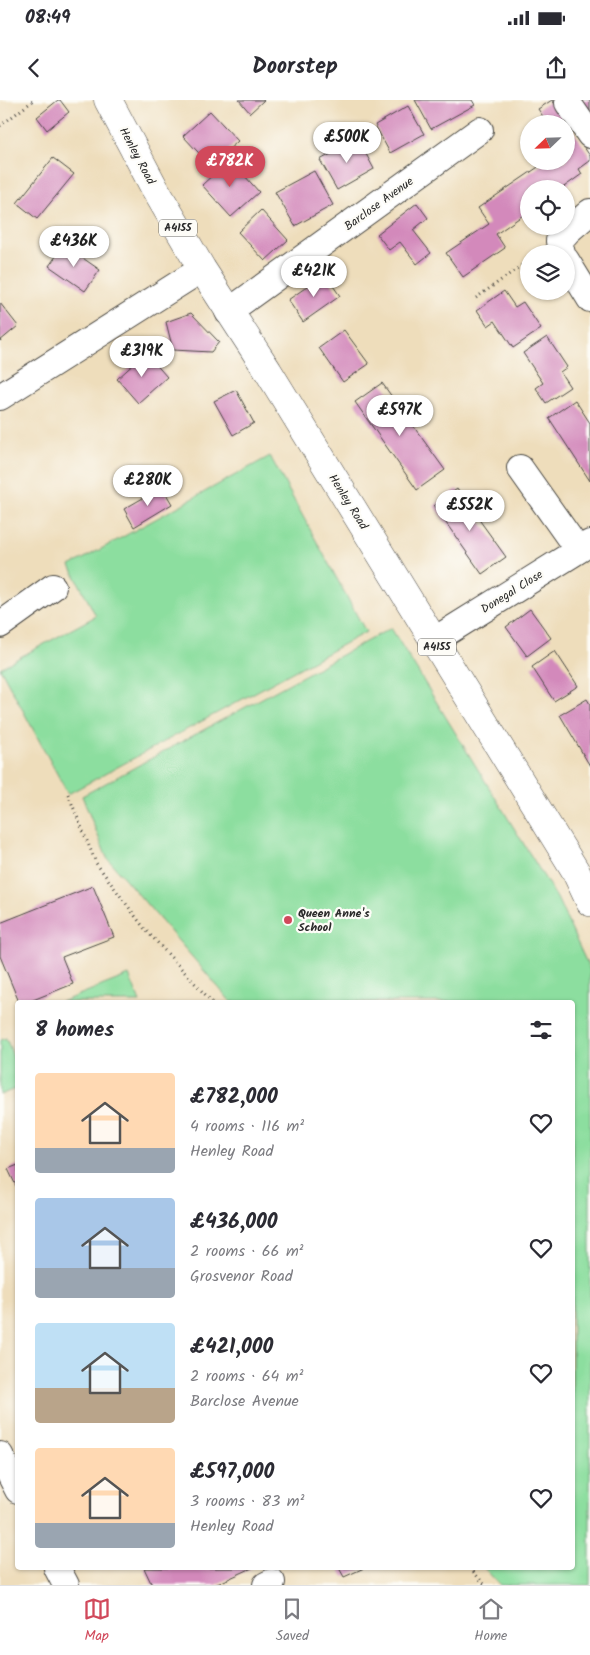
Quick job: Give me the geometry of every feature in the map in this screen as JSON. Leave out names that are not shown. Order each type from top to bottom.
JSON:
[{"type":"main road","name":"Henley Road","points":[[115,103],[154,187],[202,270],[268,371],[575,870],[590,902]]},
{"type":"street","points":[[568,103],[590,135]]},
{"type":"street","name":"Barclose Avenue","points":[[228,312],[480,130]]},
{"type":"street","points":[[560,245],[559,241],[568,231],[590,212]]},
{"type":"street","points":[[0,396],[202,270]]},
{"type":"street","points":[[575,275],[590,299]]},
{"type":"street","points":[[520,468],[584,547]]},
{"type":"street","name":"Donegal Close","points":[[433,641],[584,547]]},
{"type":"street","points":[[0,625],[53,587]]},
{"type":"street","points":[[6,1454],[15,1481]]},
{"type":"street","points":[[58,1570],[66,1585]]},
{"type":"path","points":[[0,126],[34,100]]},
{"type":"path","points":[[476,298],[520,266]]},
{"type":"path","points":[[68,794],[96,864],[144,928],[210,1000]]},
{"type":"path","points":[[472,1570],[485,1585]]},
{"type":"green space","points":[[270,456],[366,632],[68,794],[0,668],[96,616],[70,566]]},
{"type":"green space","points":[[391,628],[557,898],[590,970],[590,1585],[500,1585],[486,1570],[575,1570],[575,1000],[229,1000],[107,858],[82,796]]},
{"type":"green space","points":[[129,975],[139,1000],[66,1000]]},
{"type":"green space","points":[[6,1038],[15,1061],[15,1089],[0,1095],[0,1040]]},
{"type":"building","points":[[58,100],[69,112],[47,130],[37,117]]},
{"type":"building","points":[[239,100],[264,100],[250,113]]},
{"type":"building","points":[[415,100],[472,100],[475,105],[431,129]]},
{"type":"building","points":[[552,100],[562,115],[542,115],[538,109]]},
{"type":"building","points":[[580,100],[590,100],[590,114]]},
{"type":"building","points":[[408,106],[424,134],[390,153],[375,125]]},
{"type":"building","points":[[210,111],[238,141],[211,166],[183,136]]},
{"type":"building","points":[[575,134],[590,156],[590,161],[579,169],[582,174],[574,180],[520,180],[520,217],[496,234],[505,248],[463,277],[446,253],[489,224],[478,208],[534,170],[575,170]]},
{"type":"building","points":[[358,139],[374,169],[337,190],[320,160]]},
{"type":"building","points":[[53,158],[74,174],[37,219],[17,203]]},
{"type":"building","points":[[230,159],[259,192],[231,217],[202,185]]},
{"type":"building","points":[[314,171],[333,205],[295,226],[275,192]]},
{"type":"building","points":[[417,203],[428,218],[413,230],[431,253],[417,264],[400,242],[389,250],[377,234]]},
{"type":"building","points":[[261,210],[288,240],[265,261],[238,232]]},
{"type":"building","points":[[64,245],[100,270],[85,291],[49,266]]},
{"type":"building","points":[[325,274],[340,296],[303,322],[288,300]]},
{"type":"building","points":[[504,291],[515,307],[523,302],[541,329],[513,348],[495,321],[488,326],[477,310]]},
{"type":"building","points":[[0,303],[18,326],[0,341]]},
{"type":"building","points":[[191,313],[219,342],[211,352],[173,350],[166,322]]},
{"type":"building","points":[[344,330],[369,364],[343,382],[319,348]]},
{"type":"building","points":[[547,337],[567,367],[560,372],[570,387],[546,403],[536,388],[543,383],[523,353]]},
{"type":"building","points":[[146,353],[167,377],[138,403],[117,379]]},
{"type":"building","points":[[382,383],[445,470],[417,490],[355,402]]},
{"type":"building","points":[[236,390],[254,423],[233,435],[214,401]]},
{"type":"building","points":[[575,400],[590,423],[590,481],[549,418]]},
{"type":"building","points":[[162,487],[172,504],[134,527],[124,509]]},
{"type":"building","points":[[457,489],[506,557],[482,574],[434,506]]},
{"type":"building","points":[[530,609],[551,638],[527,656],[506,627]]},
{"type":"building","points":[[555,651],[578,686],[554,701],[532,667]]},
{"type":"building","points":[[587,699],[590,704],[590,766],[560,715]]},
{"type":"building","points":[[93,886],[114,937],[62,957],[73,984],[33,1000],[18,1000],[0,956],[0,923]]},
{"type":"building","points":[[15,1166],[15,1184],[8,1169]]},
{"type":"building","points":[[145,1570],[248,1570],[215,1585],[152,1585]]},
{"type":"building","points":[[340,1570],[360,1570],[344,1577]]},
{"type":"place","name":"Queen Anne's School","points":[[288,920]]}]
